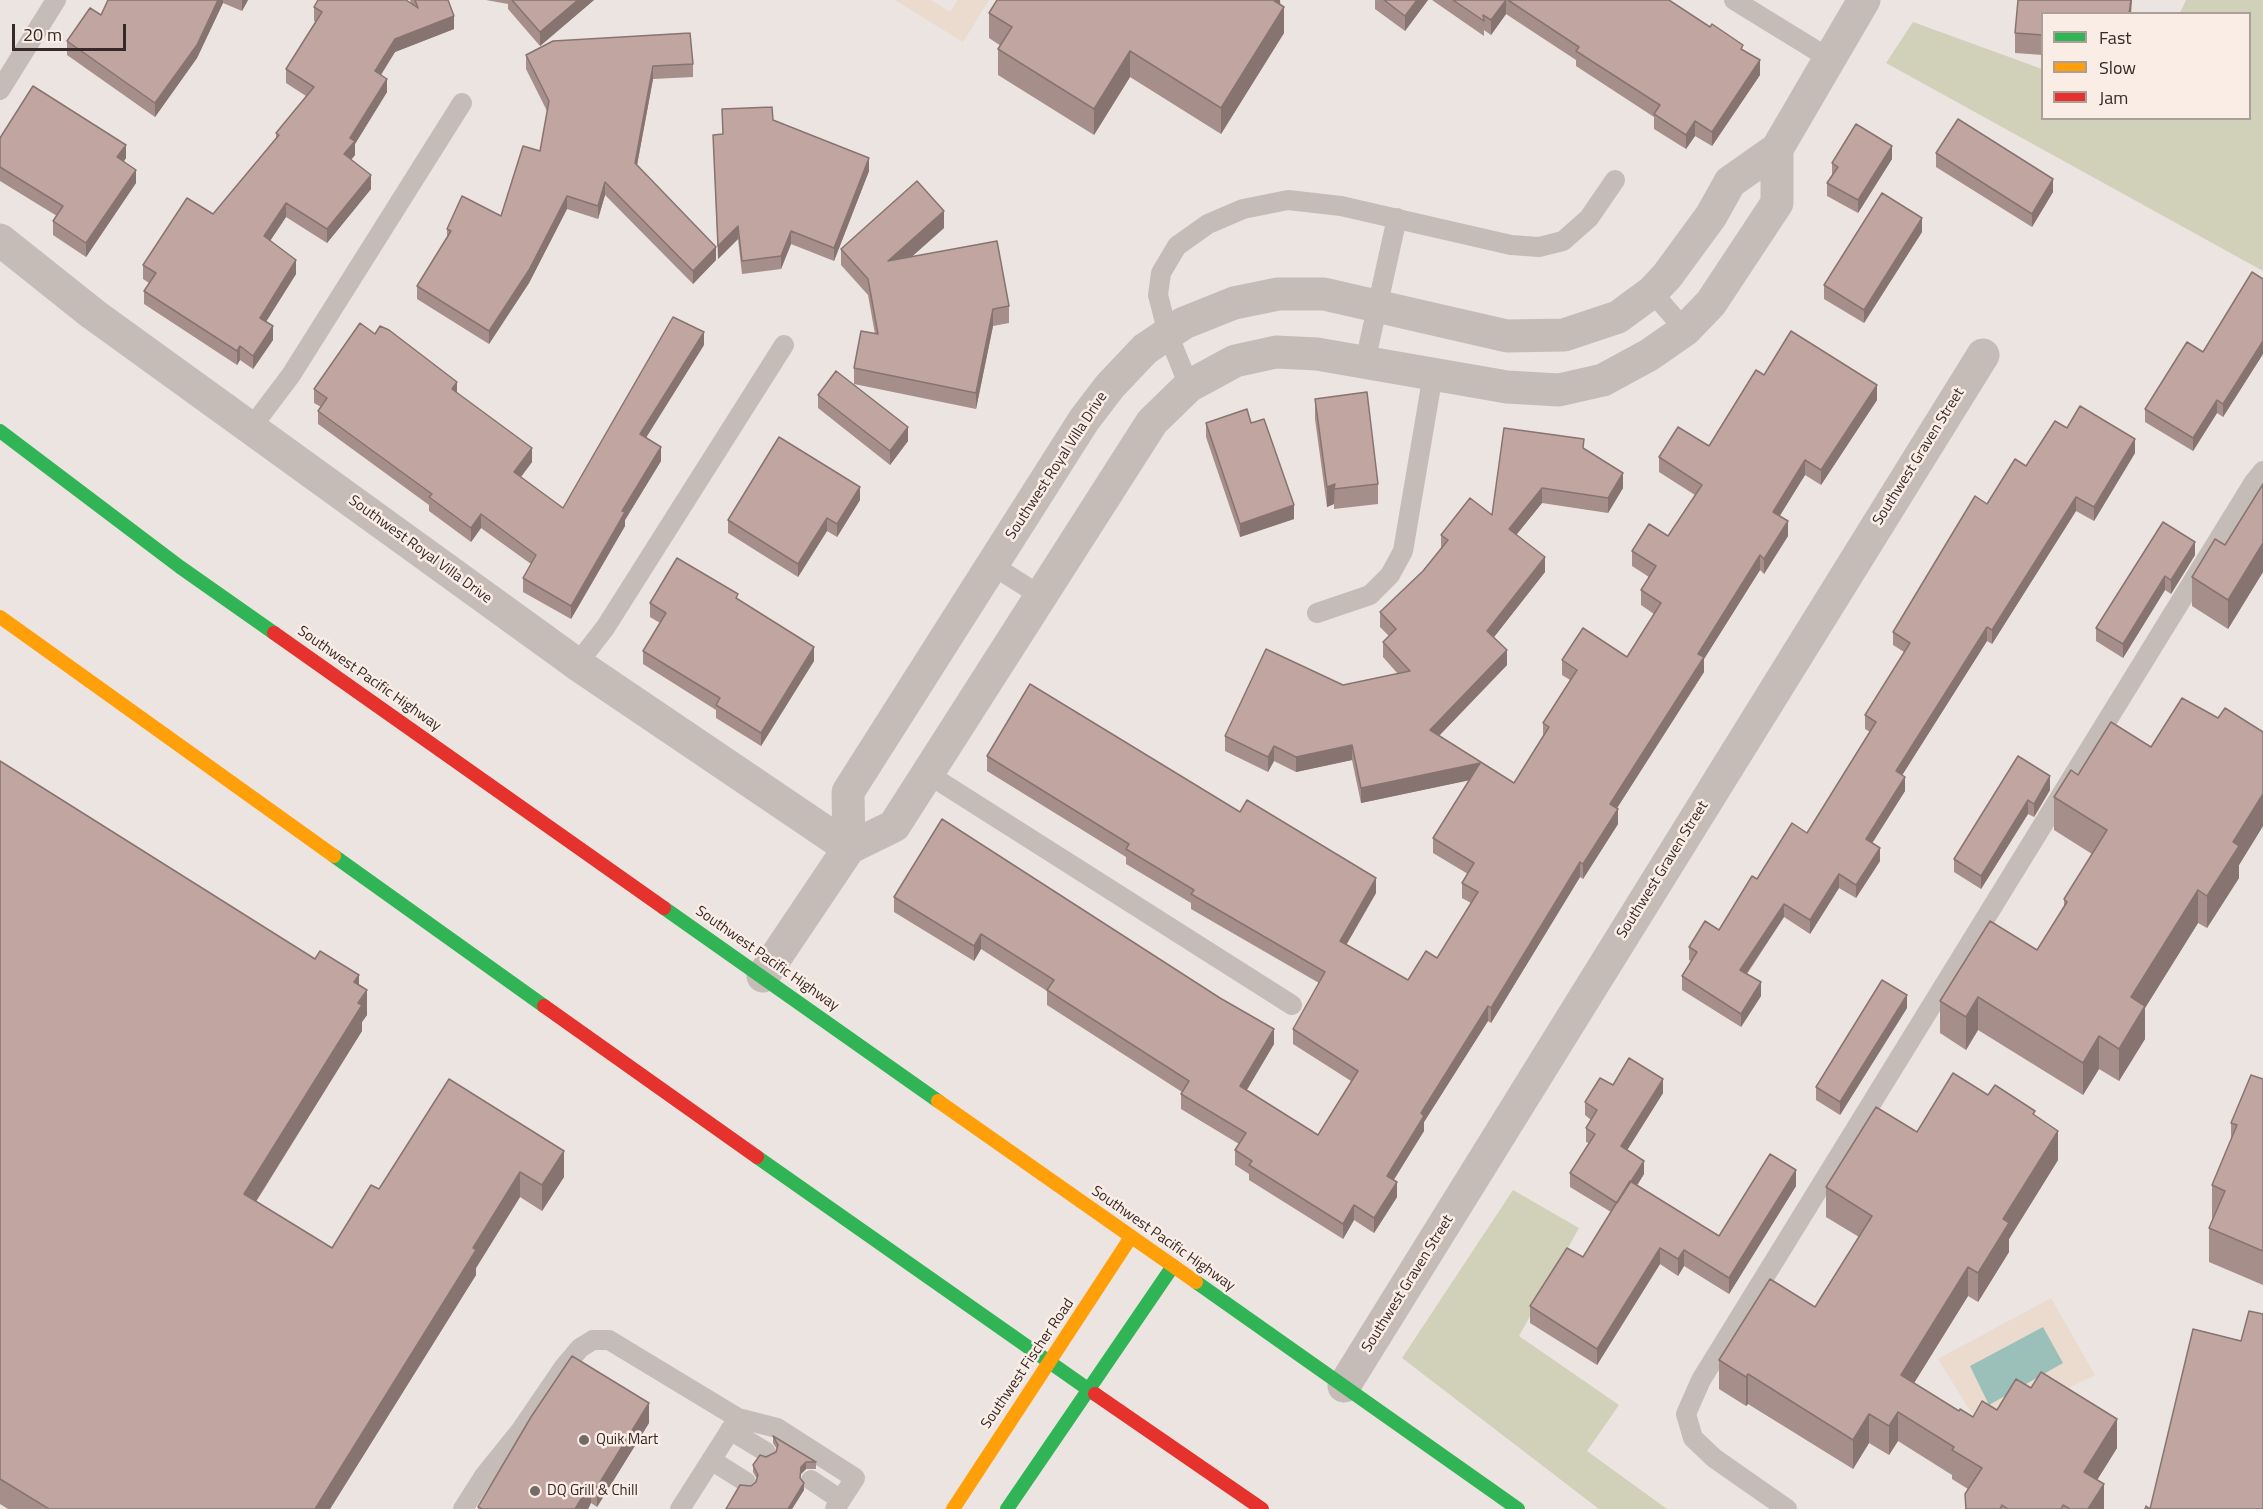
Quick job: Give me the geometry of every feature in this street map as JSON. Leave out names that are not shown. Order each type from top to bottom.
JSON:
[{"type":"main road","name":"Southwest Pacific Highway","points":[[0,431],[180,567],[1518,1509]]},
{"type":"main road","points":[[0,617],[268,812],[1049,1363],[1262,1509]]},
{"type":"main road","name":"Southwest Fischer Road","points":[[953,1509],[1131,1237]]},
{"type":"main road","points":[[1007,1509],[1173,1266]]},
{"type":"street","name":"Southwest Royal Villa Drive","points":[[849,848],[848,792],[1084,420],[1110,386],[1145,349],[1184,322],[1234,303],[1278,294],[1324,294],[1507,336],[1564,335],[1618,317],[1652,292],[1712,216],[1730,182],[1778,149],[1864,0]]},
{"type":"street","name":"Southwest Royal Villa Drive","points":[[849,848],[894,826],[1152,422],[1189,386],[1235,361],[1276,352],[1317,354],[1507,387],[1559,390],[1603,380],[1649,355],[1685,330],[1711,303],[1777,203],[1778,149]]},
{"type":"street","name":"Southwest Royal Villa Drive","points":[[0,240],[93,314],[577,664],[849,848]]},
{"type":"street","name":"Southwest Graven Street","points":[[1344,1386],[1983,355]]},
{"type":"street","points":[[763,976],[849,848]]},
{"type":"lane","points":[[0,90],[56,0]]},
{"type":"lane","points":[[1734,0],[1830,59]]},
{"type":"lane","points":[[251,428],[291,375],[462,103]]},
{"type":"lane","points":[[1189,386],[1168,334],[1158,295],[1161,273],[1177,246],[1208,224],[1243,209],[1288,200],[1341,206],[1511,245],[1539,246],[1563,241],[1581,226],[1615,180]]},
{"type":"lane","points":[[1365,362],[1397,218]]},
{"type":"lane","points":[[1652,292],[1685,330]]},
{"type":"lane","points":[[577,664],[605,628],[784,345]]},
{"type":"lane","points":[[1317,613],[1370,595],[1390,575],[1403,551],[1433,374]]},
{"type":"lane","points":[[1787,1509],[1714,1458],[1693,1438],[1686,1414],[1701,1380],[2254,482],[2263,471]]},
{"type":"lane","points":[[992,565],[1041,596]]},
{"type":"lane","points":[[928,774],[1292,1005]]},
{"type":"lane","points":[[463,1509],[484,1476],[521,1430],[564,1366],[580,1348],[593,1340],[609,1340],[734,1424],[766,1452]]},
{"type":"lane","points":[[688,1506],[711,1460],[734,1424]]},
{"type":"lane","points":[[734,1424],[777,1428],[855,1478],[838,1504],[811,1480]]},
{"type":"lane","points":[[711,1460],[746,1482]]},
{"type":"green space","points":[[2186,0],[2263,0],[2263,271],[1886,63],[1913,22],[2041,69],[2041,120],[2251,120],[2251,12],[2180,12]]},
{"type":"green space","points":[[1513,1190],[1579,1228],[1519,1336],[1619,1405],[1587,1451],[1667,1509],[1599,1509],[1402,1358]]},
{"type":"shaded area","points":[[895,0],[931,0],[950,12],[958,0],[989,0],[963,42]]},
{"type":"shaded area","points":[[2051,1298],[2095,1375],[1982,1430],[1938,1359]]},
{"type":"water","points":[[2043,1327],[2063,1363],[1989,1405],[1970,1366]]},
{"type":"building","points":[[108,0],[218,0],[197,45],[155,103],[67,41],[90,8],[101,15]]},
{"type":"building","points":[[318,0],[406,0],[418,8],[415,0],[448,0],[454,16],[395,39],[375,71],[387,79],[350,138],[355,141],[344,154],[371,175],[327,229],[286,203],[264,236],[296,260],[260,318],[273,326],[253,356],[240,346],[237,351],[144,291],[156,273],[143,265],[187,198],[213,214],[279,135],[276,133],[314,87],[286,69],[322,12],[314,7]]},
{"type":"building","points":[[512,0],[578,0],[540,32]]},
{"type":"building","points":[[997,0],[1273,0],[1284,7],[1221,108],[1130,51],[1094,109],[998,49],[1012,27],[989,13]]},
{"type":"building","points":[[1384,0],[1417,0],[1405,16]]},
{"type":"building","points":[[1453,0],[1506,0],[1491,20],[1483,15],[1484,21]]},
{"type":"building","points":[[1508,0],[1669,0],[1710,27],[1712,24],[1743,45],[1741,49],[1760,60],[1712,132],[1695,121],[1686,135],[1654,114],[1660,105],[1576,51],[1579,47]]},
{"type":"building","points":[[2018,0],[2131,0],[2129,12],[2041,12],[2041,35],[2015,33]]},
{"type":"building","points":[[690,33],[693,64],[653,66],[635,163],[716,247],[693,271],[605,182],[598,206],[567,196],[529,270],[489,331],[417,286],[451,231],[447,229],[462,196],[501,216],[523,146],[540,151],[549,101],[526,55],[553,41]]},
{"type":"building","points":[[33,86],[126,145],[117,157],[136,170],[86,243],[53,221],[63,206],[0,167],[0,138]]},
{"type":"building","points":[[772,107],[773,120],[869,158],[834,248],[791,231],[781,256],[742,261],[738,226],[718,246],[713,135],[723,134],[722,109]]},
{"type":"building","points":[[1958,119],[2053,179],[2032,214],[1936,153]]},
{"type":"building","points":[[1856,124],[1892,146],[1858,200],[1827,183],[1838,167],[1832,163]]},
{"type":"building","points":[[917,181],[944,211],[888,261],[997,241],[1009,306],[993,309],[976,393],[854,368],[861,331],[878,334],[868,279],[841,249]]},
{"type":"building","points":[[1882,193],[1922,218],[1864,310],[1824,285]]},
{"type":"building","points":[[2252,272],[2263,279],[2263,341],[2223,404],[2217,400],[2193,438],[2145,409],[2187,342],[2203,352]]},
{"type":"building","points":[[673,317],[704,332],[640,434],[661,447],[622,511],[625,512],[571,606],[523,578],[536,555],[481,514],[471,528],[429,497],[432,494],[318,411],[327,398],[314,389],[360,323],[375,334],[380,326],[389,330],[457,382],[452,389],[532,448],[514,472],[563,508]]},
{"type":"building","points":[[1791,331],[1877,385],[1821,470],[1805,460],[1773,512],[1788,521],[1764,559],[1760,555],[1698,654],[1704,657],[1610,804],[1618,809],[1583,864],[1580,862],[1491,1008],[1488,1006],[1421,1113],[1424,1116],[1387,1176],[1397,1182],[1374,1218],[1354,1205],[1343,1224],[1249,1165],[1252,1161],[1235,1150],[1246,1133],[1181,1094],[1189,1081],[1047,990],[1054,980],[981,934],[974,946],[894,897],[942,819],[1220,998],[1274,1029],[1240,1086],[1318,1135],[1358,1071],[1293,1029],[1325,972],[1191,894],[1194,890],[1126,849],[1129,844],[987,756],[1030,684],[1240,812],[1247,800],[1376,878],[1340,941],[1408,980],[1426,951],[1437,958],[1478,892],[1462,883],[1474,863],[1433,838],[1480,763],[1361,788],[1352,745],[1296,757],[1274,746],[1268,757],[1225,736],[1266,649],[1343,685],[1410,671],[1383,642],[1396,629],[1380,612],[1423,571],[1448,540],[1441,535],[1470,498],[1492,515],[1504,428],[1584,439],[1583,448],[1623,473],[1608,498],[1542,488],[1509,529],[1545,557],[1487,631],[1507,650],[1430,730],[1514,783],[1549,727],[1543,723],[1577,670],[1562,660],[1583,628],[1627,657],[1661,603],[1641,590],[1656,566],[1632,551],[1649,524],[1668,536],[1702,485],[1659,457],[1678,427],[1709,446],[1756,370],[1764,375]]},
{"type":"building","points":[[836,371],[908,427],[890,451],[818,395]]},
{"type":"building","points":[[1367,392],[1378,484],[1334,489],[1335,484],[1327,487],[1315,399]]},
{"type":"building","points":[[2080,406],[2135,439],[2094,507],[2076,497],[1992,630],[1987,627],[1896,771],[1905,777],[1866,839],[1880,848],[1856,885],[1839,874],[1810,920],[1784,904],[1740,970],[1761,982],[1741,1014],[1682,976],[1697,952],[1689,947],[1705,921],[1719,930],[1752,876],[1757,879],[1792,823],[1807,833],[1876,722],[1865,715],[1910,643],[1893,632],[1975,496],[1987,504],[2015,459],[2026,466],[2055,421],[2067,428]]},
{"type":"building","points":[[1247,409],[1251,423],[1264,419],[1294,505],[1240,524],[1206,423]]},
{"type":"building","points":[[779,437],[860,487],[837,524],[827,518],[798,564],[728,520]]},
{"type":"building","points":[[2263,484],[2263,543],[2228,600],[2192,577],[2215,539],[2225,545]]},
{"type":"building","points":[[2163,522],[2195,542],[2171,580],[2165,576],[2123,644],[2096,628]]},
{"type":"building","points":[[677,558],[738,594],[736,598],[814,647],[761,733],[716,705],[720,698],[643,651],[666,613],[650,603]]},
{"type":"building","points":[[2182,698],[2218,718],[2225,708],[2263,732],[2263,794],[2233,842],[2239,846],[2207,896],[2198,890],[2131,997],[2145,1006],[2119,1049],[2099,1036],[2083,1063],[1978,997],[1966,1017],[1940,1001],[1990,921],[2037,950],[2067,902],[2064,899],[2107,830],[2054,797],[2071,770],[2078,775],[2111,722],[2151,747]]},
{"type":"building","points":[[2018,756],[2050,776],[2034,804],[2028,800],[1981,876],[1954,859]]},
{"type":"building","points":[[0,761],[315,959],[320,951],[359,975],[354,982],[367,990],[358,1003],[362,1005],[244,1194],[332,1248],[371,1185],[379,1189],[449,1079],[564,1151],[542,1185],[520,1172],[473,1248],[476,1250],[315,1509],[49,1509],[0,1479]]},
{"type":"building","points":[[1882,980],[1907,995],[1840,1102],[1816,1087]]},
{"type":"building","points":[[1629,1058],[1663,1079],[1621,1146],[1644,1161],[1617,1203],[1570,1173],[1595,1134],[1586,1128],[1597,1110],[1585,1102],[1600,1078],[1613,1085]]},
{"type":"building","points":[[1953,1073],[1988,1095],[1995,1085],[2035,1111],[2033,1114],[2058,1131],[2003,1219],[2009,1223],[1978,1273],[1968,1267],[1901,1375],[1959,1411],[1960,1409],[1973,1417],[1982,1401],[1997,1410],[2016,1379],[2031,1388],[2041,1372],[2117,1419],[2084,1472],[2104,1484],[2088,1509],[2070,1509],[2063,1505],[2061,1509],[2008,1509],[2002,1505],[2000,1509],[1966,1509],[1965,1494],[1982,1468],[1952,1450],[1954,1447],[1898,1412],[1889,1426],[1869,1414],[1853,1440],[1748,1374],[1746,1377],[1719,1360],[1770,1279],[1815,1307],[1872,1216],[1826,1187],[1876,1107],[1917,1132]]},
{"type":"building","points":[[2251,1075],[2263,1079],[2263,1251],[2209,1228],[2225,1191],[2212,1185],[2237,1125],[2231,1123]]},
{"type":"building","points":[[1770,1154],[1796,1170],[1729,1278],[1684,1250],[1678,1259],[1660,1248],[1597,1349],[1530,1306],[1567,1248],[1583,1257],[1630,1181],[1719,1236]]},
{"type":"building","points":[[2249,1311],[2263,1314],[2263,1509],[2150,1509],[2193,1329],[2241,1341]]},
{"type":"building","points":[[572,1356],[649,1403],[597,1487],[591,1483],[575,1509],[482,1509],[478,1507],[531,1417]]},
{"type":"building","points":[[773,1436],[816,1462],[806,1462],[801,1467],[800,1478],[804,1483],[788,1509],[726,1509],[740,1485],[751,1486],[756,1482],[758,1475],[753,1465],[760,1455],[766,1457],[776,1452],[778,1445]]},
{"type":"traffic: fast","points":[[0,431],[180,567],[274,633]]},
{"type":"traffic: fast","points":[[334,856],[544,1006]]},
{"type":"traffic: fast","points":[[664,908],[938,1101]]},
{"type":"traffic: fast","points":[[757,1157],[1095,1394]]},
{"type":"traffic: fast","points":[[1007,1509],[1173,1266]]},
{"type":"traffic: fast","points":[[1196,1282],[1518,1509]]},
{"type":"traffic: slow","points":[[0,617],[334,856]]},
{"type":"traffic: slow","points":[[938,1101],[1196,1282]]},
{"type":"traffic: slow","points":[[953,1509],[1131,1237]]},
{"type":"traffic: jam","points":[[274,633],[664,908]]},
{"type":"traffic: jam","points":[[544,1006],[757,1157]]},
{"type":"traffic: jam","points":[[1095,1394],[1262,1509]]},
{"type":"place","name":"Quik Mart","points":[[584,1440]]},
{"type":"place","name":"DQ Grill & Chill","points":[[535,1491]]}]
